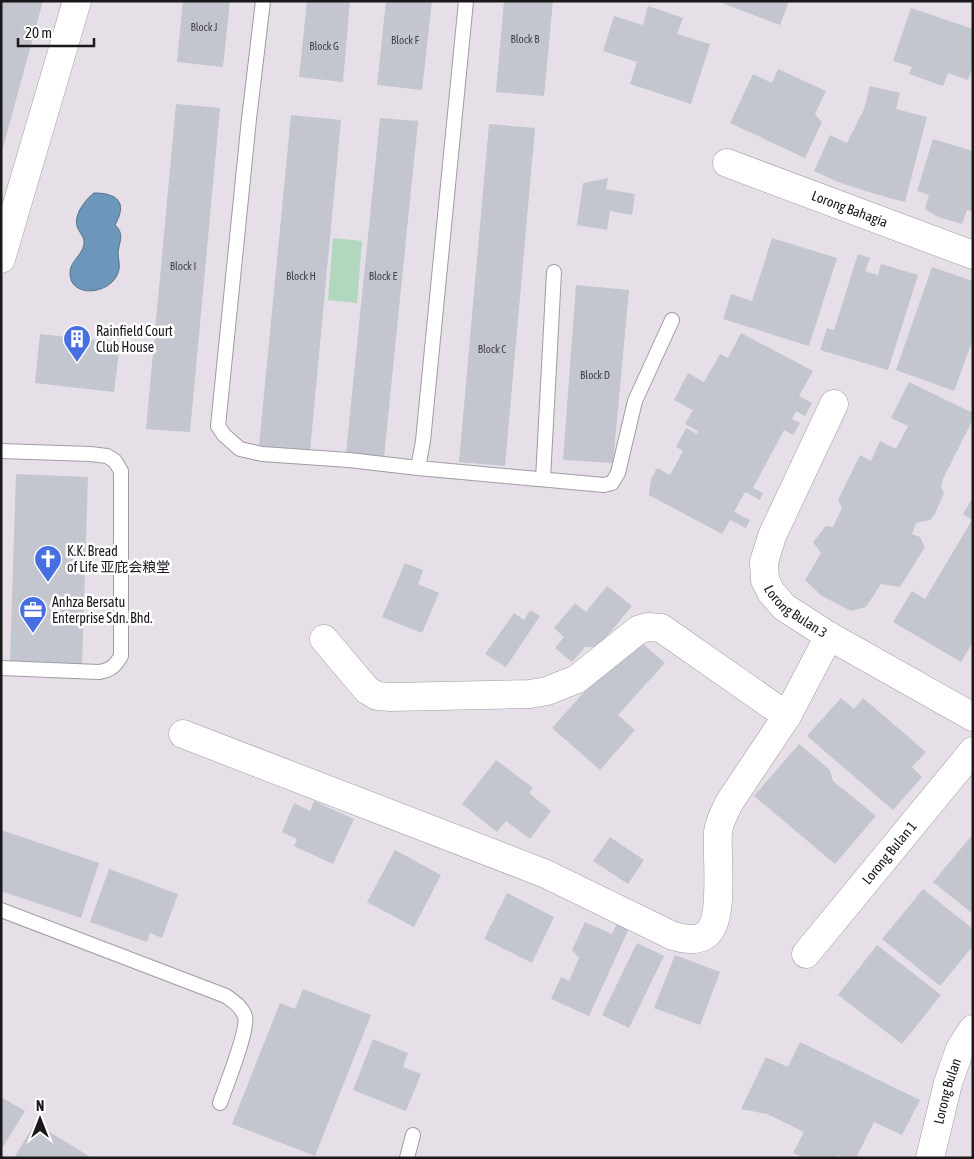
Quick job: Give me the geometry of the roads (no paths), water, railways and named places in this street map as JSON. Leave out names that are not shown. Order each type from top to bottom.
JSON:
[{"type":"street","points":[[1,259],[77,1]]},
{"type":"street","name":"Lorong Bahagia","points":[[727,163],[973,255]]},
{"type":"street","name":"Lorong Bulan 3","points":[[834,404],[772,536],[764,562],[765,580],[771,592],[784,607],[829,636],[973,717]]},
{"type":"street","points":[[324,639],[366,690],[378,696],[530,694],[547,691],[577,679],[638,630],[648,627],[661,628],[787,716]]},
{"type":"street","points":[[183,734],[546,874],[673,936],[686,940],[698,939],[707,934],[714,924],[717,910],[718,830],[723,816],[729,803],[787,716],[829,636]]},
{"type":"street","name":"Lorong Bulan 1","points":[[806,954],[973,751]]},
{"type":"street","name":"Lorong Bulan","points":[[930,1158],[948,1083],[960,1049],[973,1029]]},
{"type":"lane","points":[[263,1],[218,426],[224,435],[240,449],[262,454],[349,460],[604,485],[612,483],[618,473],[635,401],[672,320]]},
{"type":"lane","points":[[418,468],[423,441],[466,1]]},
{"type":"lane","points":[[543,479],[554,272]]},
{"type":"lane","points":[[1,451],[107,456],[115,461],[121,471],[121,656],[109,670],[99,672],[1,668]]},
{"type":"lane","points":[[1,910],[226,996],[241,1007],[246,1018],[244,1030],[220,1103]]},
{"type":"lane","points":[[407,1158],[413,1135]]},
{"type":"water","points":[[94,193],[109,195],[118,200],[120,210],[115,225],[120,232],[121,238],[118,253],[119,267],[116,277],[110,284],[93,291],[78,288],[72,282],[70,269],[84,245],[84,240],[77,226],[77,217],[84,203]]},
{"type":"place","name":"Rainfield Court Club House","points":[[77,363]]},
{"type":"place","name":"K.K. Bread of Life 亚庇会粮堂","points":[[48,583]]},
{"type":"place","name":"Anhza Bersatu Enterprise Sdn. Bhd.","points":[[33,634]]}]
